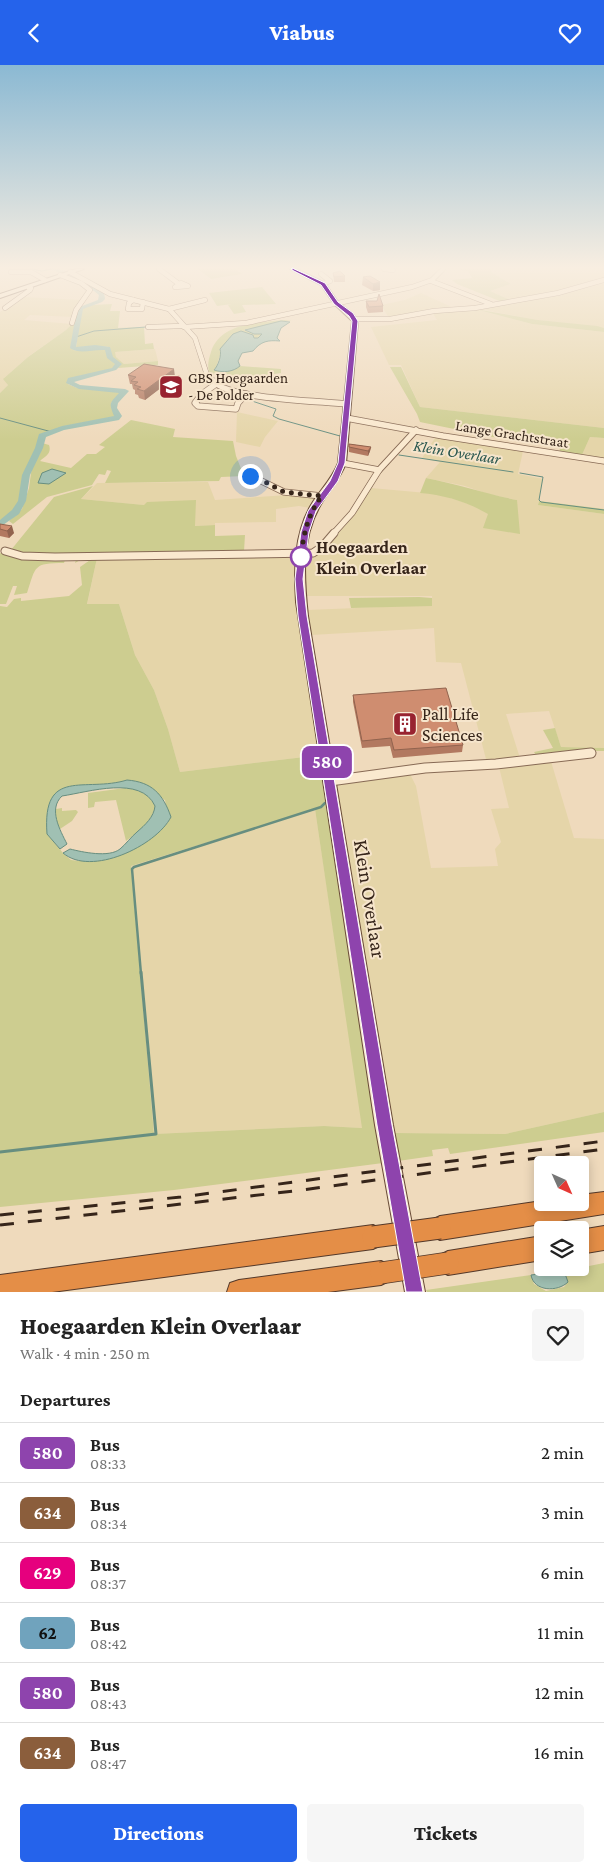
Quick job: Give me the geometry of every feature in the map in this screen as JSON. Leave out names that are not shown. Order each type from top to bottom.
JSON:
[{"type":"highway","points":[[0,1287],[440,1228],[604,1203]]},
{"type":"highway","points":[[589,1240],[604,1238]]},
{"type":"highway","points":[[239,1292],[381,1273],[534,1249]]},
{"type":"main road","name":"Klein Overlaar","points":[[355,326],[342,463],[334,481],[322,496],[310,517],[301,554],[299,579],[303,616],[384,1125],[415,1292]]},
{"type":"street","points":[[148,327],[177,326]]},
{"type":"street","points":[[183,326],[195,338],[207,375],[216,384],[227,390],[246,394],[348,404]]},
{"type":"street","points":[[157,333],[158,327]]},
{"type":"street","points":[[216,384],[202,394],[195,403],[205,408],[236,409],[238,403],[246,394]]},
{"type":"street","name":"Lange Grachtstraat","points":[[346,419],[416,430],[466,441],[604,461]]},
{"type":"street","points":[[5,551],[22,556],[55,557],[212,553],[313,553],[322,547],[356,508],[379,470],[416,430]]},
{"type":"street","points":[[342,463],[379,470]]},
{"type":"street","points":[[245,473],[284,492],[322,496]]},
{"type":"street","points":[[330,781],[425,768],[488,765],[591,753]]},
{"type":"shaded area","points":[[0,326],[70,326],[29,356],[4,378],[8,385],[0,393]]},
{"type":"shaded area","points":[[260,326],[284,326],[277,338],[280,341],[265,342],[253,351],[242,353],[238,361],[240,366],[234,370],[224,372],[214,370],[219,360],[220,349],[233,334],[241,331],[253,335],[254,338],[258,338],[262,334],[254,334],[245,330]]},
{"type":"shaded area","points":[[552,326],[604,332],[604,428],[420,407],[401,365],[389,365],[371,327]]},
{"type":"shaded area","points":[[155,349],[158,361],[124,364],[116,357],[114,352]]},
{"type":"shaded area","points":[[237,412],[278,421],[265,437],[260,447],[236,442]]},
{"type":"shaded area","points":[[590,437],[604,438],[604,460],[581,457]]},
{"type":"shaded area","points":[[435,438],[523,451],[518,474],[543,479],[538,505],[604,514],[604,748],[561,747],[549,711],[506,714],[520,758],[487,763],[461,663],[436,662],[434,628],[311,635],[307,610],[432,605],[432,596],[305,596],[303,579],[305,557],[314,557],[335,538],[371,488],[438,494],[469,504],[489,514],[484,528],[517,500],[426,478],[440,462],[422,458]]},
{"type":"shaded area","points":[[52,469],[66,473],[49,484],[38,483],[42,473]]},
{"type":"shaded area","points":[[208,482],[215,500],[288,495],[317,497],[310,508],[299,506],[276,509],[276,522],[215,523],[215,525],[195,526],[144,505],[81,499],[97,483]]},
{"type":"shaded area","points":[[297,556],[295,576],[296,601],[321,755],[180,772],[168,729],[154,690],[135,655],[119,604],[87,605],[97,558]]},
{"type":"shaded area","points":[[550,758],[574,838],[604,839],[604,1112],[505,1134],[394,1133],[335,786],[340,782],[409,772],[416,786],[431,868],[498,866],[495,849],[501,842],[491,809],[509,808],[499,767]]},
{"type":"shaded area","points":[[127,780],[143,783],[160,796],[171,817],[163,828],[138,847],[106,860],[90,862],[75,860],[63,853],[70,849],[103,854],[115,852],[146,824],[153,814],[155,806],[148,797],[138,791],[127,788],[100,789],[62,796],[58,801],[56,813],[59,826],[67,844],[60,849],[47,834],[47,813],[51,799],[59,790],[69,786]]},
{"type":"shaded area","points":[[315,809],[363,1128],[324,1126],[154,1134],[131,866]]},
{"type":"shaded area","points":[[531,1275],[566,1276],[568,1282],[558,1288],[547,1289],[537,1285]]},
{"type":"green space","points":[[70,326],[76,326],[73,350],[106,348],[108,358],[117,365],[106,370],[75,377],[69,380],[68,384],[77,388],[120,391],[121,393],[111,403],[115,417],[65,426],[41,435],[36,452],[26,468],[19,504],[11,514],[0,522],[0,393],[8,385],[3,379],[28,357]]},
{"type":"green space","points":[[79,326],[144,327],[145,344],[153,343],[154,349],[115,352],[116,357],[124,364],[158,361],[158,365],[118,368],[121,364],[112,358],[109,347],[76,348]]},
{"type":"green space","points":[[241,326],[264,326],[245,330],[254,334],[262,334],[256,339],[248,334],[233,334],[221,352],[216,368],[240,366],[281,369],[281,373],[239,379],[210,374],[208,364],[216,342],[232,330]]},
{"type":"green space","points":[[552,326],[598,326],[604,328],[604,332]]},
{"type":"green space","points":[[390,367],[401,367],[420,407],[604,428],[604,438],[590,437],[581,457],[560,454],[559,439],[532,436],[498,438],[420,422]]},
{"type":"green space","points":[[131,420],[175,429],[173,437],[233,441],[236,456],[244,476],[221,477],[219,481],[105,483],[111,471],[107,470],[105,475],[99,474],[92,485],[47,497],[13,524],[9,521],[22,509],[29,488],[32,466],[40,454],[42,443],[49,445],[50,451],[40,461],[71,468],[87,454],[96,454],[105,447],[99,445]]},
{"type":"green space","points":[[426,478],[517,500],[520,534],[483,528],[488,514],[456,500],[420,493]]},
{"type":"green space","points":[[93,486],[81,499],[144,505],[147,502],[196,500],[195,526],[215,525],[215,536],[245,535],[244,551],[23,554],[11,550],[54,497]]},
{"type":"green space","points":[[539,501],[604,509],[604,514],[538,505]]},
{"type":"green space","points":[[0,553],[21,557],[84,558],[75,563],[76,560],[65,560],[64,563],[41,565],[34,572],[27,593],[14,595],[17,586],[13,586],[6,604],[0,604]]},
{"type":"green space","points":[[93,558],[97,558],[87,604],[119,604],[135,655],[154,690],[168,729],[180,772],[321,755],[383,1163],[174,1190],[0,1207],[0,606],[7,607],[14,599],[21,598],[21,601],[69,596],[82,585],[80,567]],"holes":[[[127,780],[165,800],[169,821],[150,838],[128,849],[79,861],[71,860],[47,834],[48,813],[52,799],[60,791],[70,787]],[[315,809],[362,1128],[324,1126],[154,1134],[131,866]]]},
{"type":"green space","points":[[349,598],[432,598],[432,606],[351,608]]},
{"type":"green space","points":[[555,728],[561,747],[604,748],[604,751],[566,751],[536,755],[534,752],[553,748],[543,730]]},
{"type":"green space","points":[[125,788],[143,792],[155,806],[148,822],[126,841],[116,800],[95,802],[94,807],[88,808],[88,793]]},
{"type":"green space","points":[[62,808],[62,811],[76,810],[78,812],[72,821],[60,829],[56,819],[56,809]]},
{"type":"green space","points":[[604,1112],[604,1132],[450,1154],[448,1148],[432,1150],[433,1156],[398,1161],[394,1133],[505,1134]]},
{"type":"green space","points":[[604,1263],[604,1292],[427,1292],[426,1290],[531,1275],[534,1284],[546,1291],[564,1287],[568,1282],[566,1276],[589,1276],[589,1266]]},
{"type":"building","points":[[144,364],[174,369],[144,391],[137,389],[141,387],[134,385],[138,382],[131,381],[136,377],[128,375]]},
{"type":"building","points":[[349,444],[371,447],[368,451],[349,447]]},
{"type":"building","points":[[0,524],[12,526],[7,531],[0,529]]},
{"type":"building","name":"Pall Life Sciences","points":[[446,688],[463,745],[394,750],[391,738],[362,741],[353,695]]},
{"type":"waterway","points":[[0,524],[16,512],[22,501],[26,475],[39,448],[42,436],[62,428],[116,418],[118,416],[113,408],[114,403],[125,391],[79,387],[70,383],[71,380],[114,369],[119,364],[110,358],[108,348],[95,347],[78,350],[73,348],[77,326]]},
{"type":"waterway","points":[[76,337],[94,331],[146,327]]},
{"type":"waterway","name":"Klein Overlaar","points":[[247,397],[252,401],[276,409],[273,416],[279,419],[340,436]]},
{"type":"waterway","points":[[0,418],[52,432]]},
{"type":"waterway","name":"Klein Overlaar","points":[[399,455],[513,472]]},
{"type":"waterway","points":[[520,473],[543,477],[539,500],[541,502],[604,510]]},
{"type":"waterway","points":[[141,974],[132,869],[134,867],[321,807],[325,803]]},
{"type":"waterway","points":[[0,1152],[156,1134],[141,972]]},
{"type":"railway","points":[[0,1215],[181,1197],[604,1141]]},
{"type":"railway","points":[[0,1225],[302,1190],[604,1149]]},
{"type":"bus line","name":"580","points":[[356,326],[342,463],[334,481],[312,511],[305,532],[299,579],[300,597],[384,1125],[415,1292]]},
{"type":"place","name":"GBS Hoegaarden - De Polder","points":[[171,387]]},
{"type":"place","name":"Hoegaarden Klein Overlaar","points":[[301,557]]},
{"type":"place","name":"Pall Life Sciences","points":[[405,724]]},
{"type":"route","points":[[250,476],[284,492],[322,496],[312,511],[305,532],[301,557]]}]
